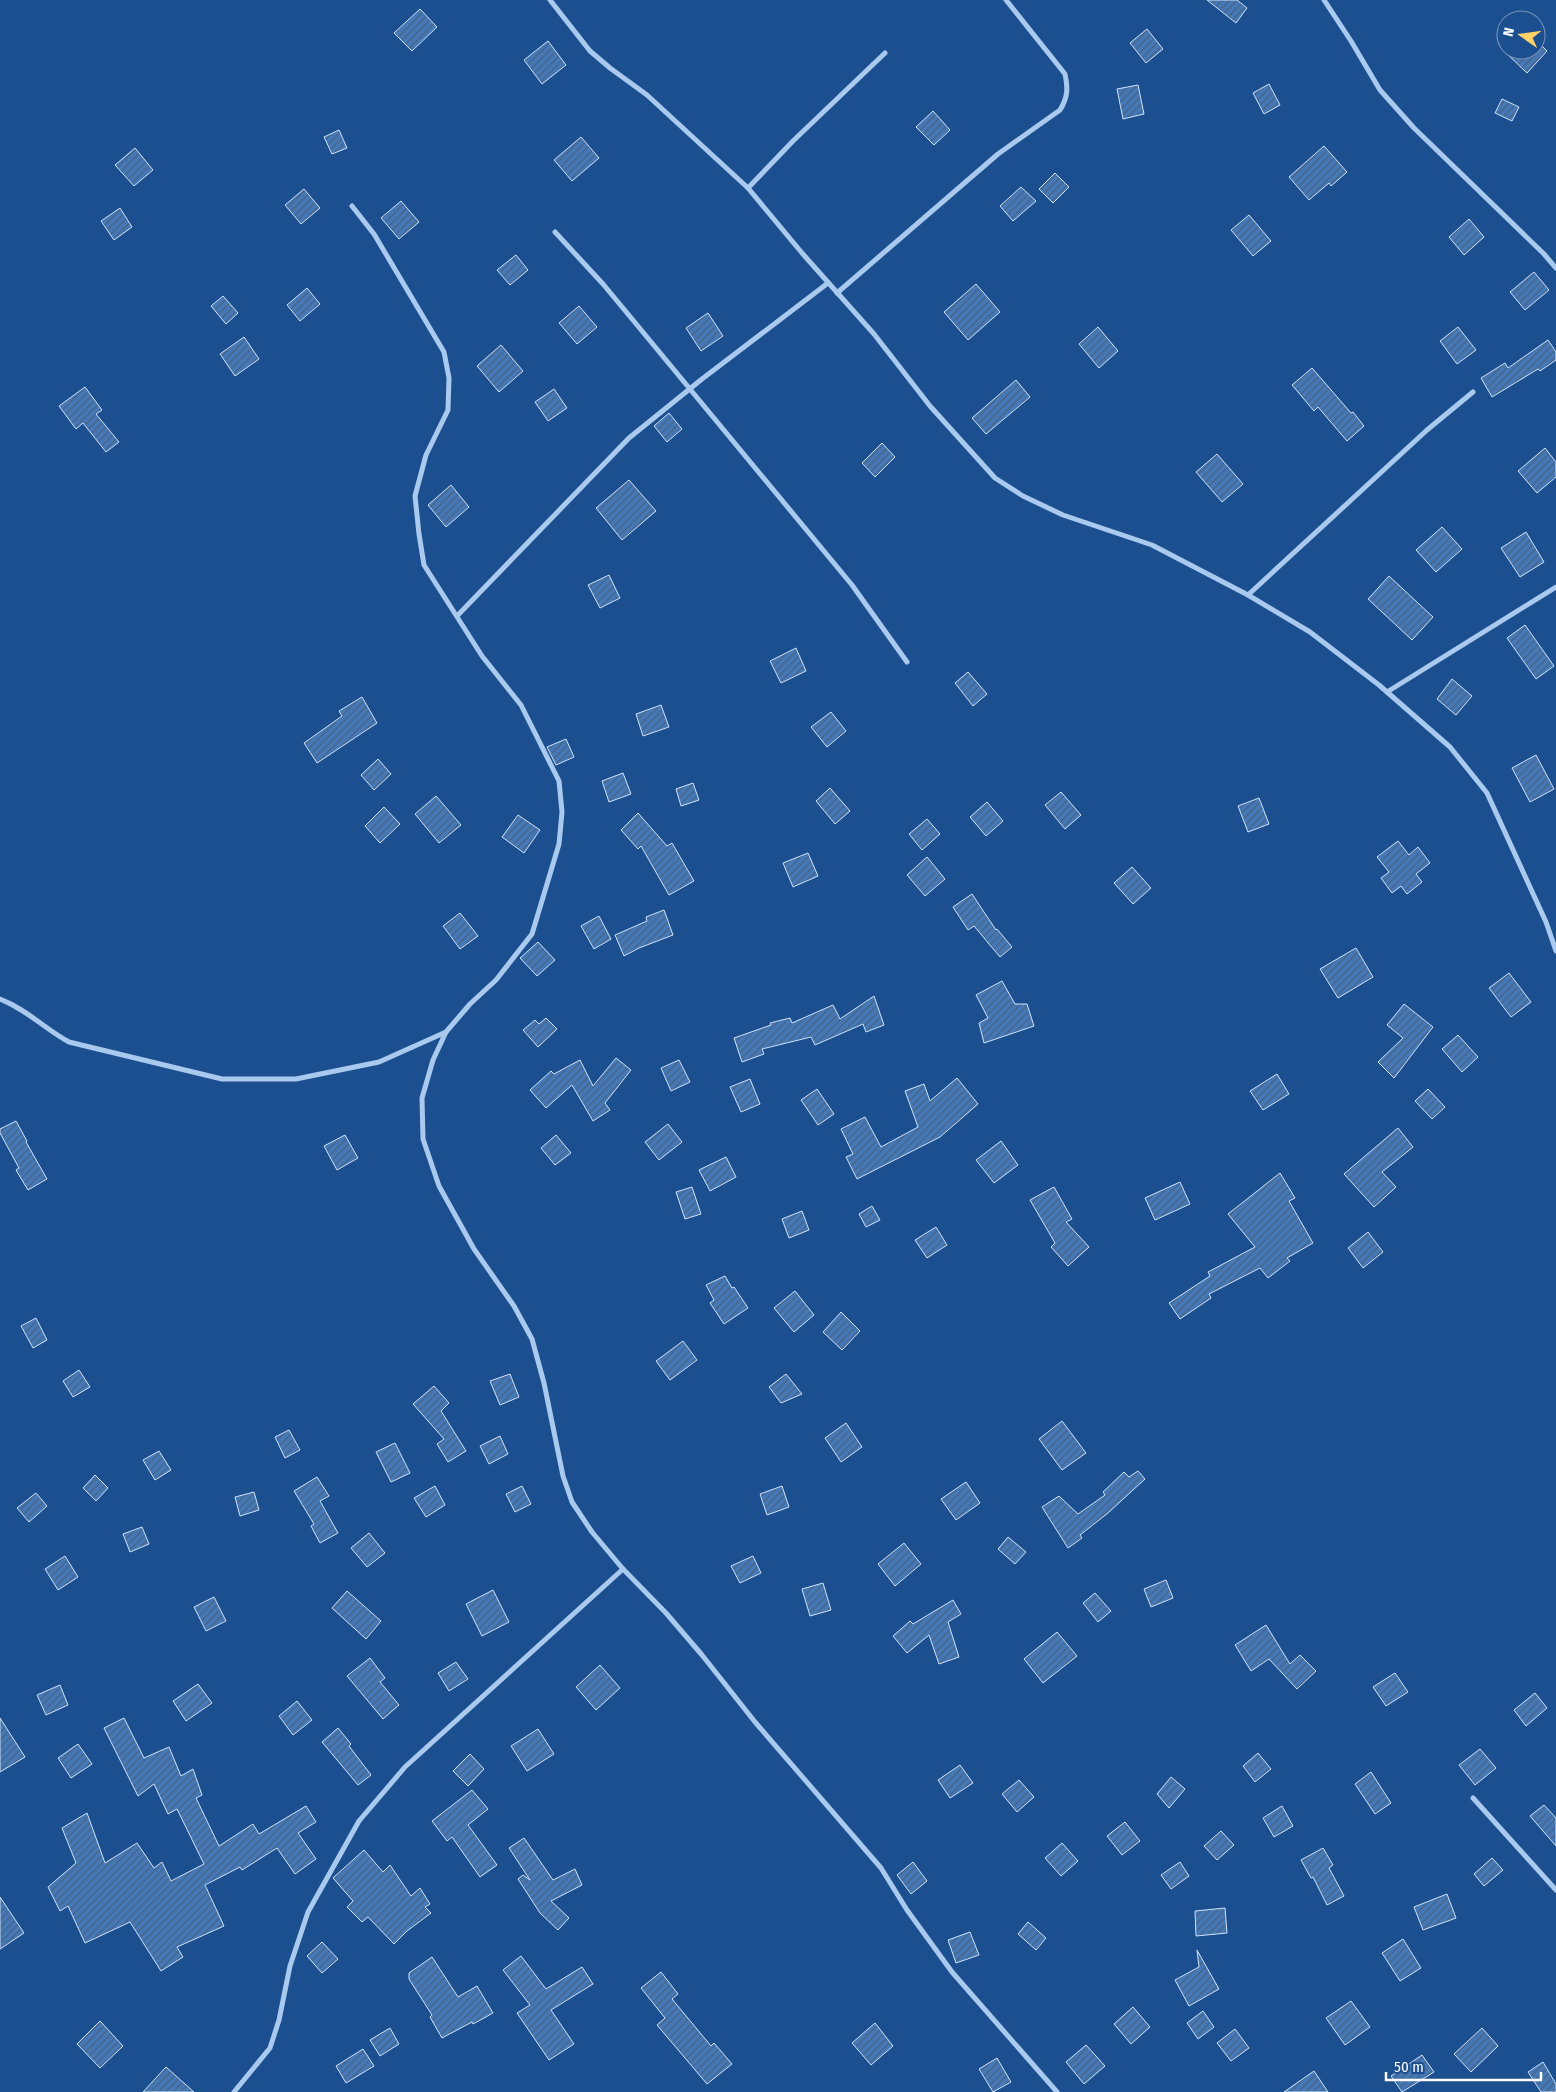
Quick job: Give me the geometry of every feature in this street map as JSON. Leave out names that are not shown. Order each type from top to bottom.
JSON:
[{"type":"street","points":[[550,0],[590,51],[647,95],[748,188],[874,334],[930,406],[994,478],[1023,496],[1063,515],[1152,545],[1248,596],[1310,632],[1387,692],[1450,747],[1487,793],[1546,922],[1556,951]]},
{"type":"street","points":[[837,293],[998,154],[1060,110],[1067,99],[1068,87],[1065,74],[1006,0]]},
{"type":"street","points":[[1324,0],[1351,40],[1380,90],[1414,128],[1544,254],[1556,268]]},
{"type":"street","points":[[748,188],[793,141],[885,53]]},
{"type":"street","points":[[352,206],[374,234],[444,352],[449,378],[448,410],[426,455],[415,496],[424,565],[482,656],[521,705],[559,781],[562,812],[560,844],[532,934],[496,980],[470,1004],[446,1032],[433,1060],[422,1098],[423,1140],[439,1186],[474,1249],[514,1306],[532,1339],[563,1476],[572,1502],[592,1532],[690,1641],[755,1722],[881,1868],[952,1972],[1057,2092]]},
{"type":"street","points":[[555,232],[603,284],[852,586],[907,662]]},
{"type":"street","points":[[457,616],[629,438],[828,282]]},
{"type":"street","points":[[1248,596],[1427,430],[1473,392]]},
{"type":"street","points":[[1387,692],[1556,588]]},
{"type":"street","points":[[0,999],[22,1010],[51,1033],[69,1042],[222,1079],[296,1079],[370,1064],[379,1062],[446,1032]]},
{"type":"street","points":[[234,2092],[270,2048],[279,2020],[290,1966],[308,1912],[358,1821],[405,1767],[623,1568]]},
{"type":"street","points":[[1473,1798],[1556,1890]]},
{"type":"building","points":[[1207,0],[1237,0],[1247,8],[1236,23]]},
{"type":"building","points":[[420,9],[437,27],[412,51],[394,33]]},
{"type":"building","points":[[1147,29],[1163,49],[1146,63],[1130,43]]},
{"type":"building","points":[[548,41],[566,65],[542,84],[524,60]]},
{"type":"building","points":[[1513,60],[1539,60],[1527,73]]},
{"type":"building","points":[[1269,84],[1280,105],[1264,114],[1253,93]]},
{"type":"building","points":[[1138,85],[1144,114],[1123,119],[1117,89]]},
{"type":"building","points":[[1502,99],[1519,107],[1512,121],[1495,113]]},
{"type":"building","points":[[933,111],[950,130],[934,145],[916,127]]},
{"type":"building","points":[[339,130],[347,148],[332,154],[324,137]]},
{"type":"building","points":[[581,137],[599,158],[572,181],[554,160]]},
{"type":"building","points":[[1324,146],[1347,172],[1331,186],[1329,183],[1309,200],[1289,177]]},
{"type":"building","points":[[135,148],[153,170],[134,186],[115,165]]},
{"type":"building","points":[[1055,173],[1069,187],[1053,203],[1039,189]]},
{"type":"building","points":[[1021,187],[1036,201],[1013,221],[1000,206]]},
{"type":"building","points":[[304,189],[320,208],[301,224],[285,205]]},
{"type":"building","points":[[401,201],[419,222],[399,239],[381,218]]},
{"type":"building","points":[[120,208],[132,227],[114,240],[101,221]]},
{"type":"building","points":[[1249,215],[1271,241],[1253,256],[1231,230]]},
{"type":"building","points":[[1469,219],[1484,237],[1464,255],[1449,237]]},
{"type":"building","points":[[516,255],[528,270],[510,285],[497,270]]},
{"type":"building","points":[[1534,272],[1549,290],[1525,310],[1510,292]]},
{"type":"building","points":[[976,284],[1000,312],[968,340],[944,312]]},
{"type":"building","points":[[307,288],[320,304],[300,321],[287,305]]},
{"type":"building","points":[[223,296],[238,313],[226,324],[211,306]]},
{"type":"building","points":[[579,306],[597,327],[577,344],[559,323]]},
{"type":"building","points":[[708,313],[723,336],[701,351],[686,328]]},
{"type":"building","points":[[1098,327],[1118,351],[1099,368],[1079,344]]},
{"type":"building","points":[[1458,327],[1476,350],[1457,364],[1440,341]]},
{"type":"building","points":[[244,337],[259,359],[235,376],[220,354]]},
{"type":"building","points":[[1548,340],[1556,352],[1556,360],[1540,371],[1538,369],[1492,397],[1481,378],[1505,363],[1508,368]]},
{"type":"building","points":[[501,345],[523,371],[499,392],[477,366]]},
{"type":"building","points":[[1312,368],[1364,426],[1347,441],[1318,407],[1314,411],[1292,385]]},
{"type":"building","points":[[1016,380],[1030,397],[986,434],[972,418]]},
{"type":"building","points":[[85,387],[102,410],[96,414],[119,442],[106,452],[83,423],[76,429],[59,406]]},
{"type":"building","points":[[554,389],[567,408],[548,421],[535,402]]},
{"type":"building","points":[[669,413],[682,429],[667,442],[654,426]]},
{"type":"building","points":[[882,443],[895,457],[875,477],[862,463]]},
{"type":"building","points":[[1545,448],[1556,462],[1556,477],[1537,493],[1518,471]]},
{"type":"building","points":[[1217,454],[1243,484],[1222,502],[1196,472]]},
{"type":"building","points":[[629,480],[656,511],[622,540],[596,508]]},
{"type":"building","points":[[451,485],[469,507],[446,527],[428,505]]},
{"type":"building","points":[[1442,527],[1462,549],[1436,572],[1416,550]]},
{"type":"building","points":[[1526,532],[1544,562],[1520,577],[1501,548]]},
{"type":"building","points":[[609,575],[620,598],[600,608],[588,585]]},
{"type":"building","points":[[1389,576],[1433,617],[1412,640],[1368,599]]},
{"type":"building","points":[[1525,625],[1554,666],[1536,679],[1507,638]]},
{"type":"building","points":[[796,648],[806,671],[781,683],[770,661]]},
{"type":"building","points":[[968,672],[987,694],[973,706],[955,683]]},
{"type":"building","points":[[1452,679],[1472,696],[1456,715],[1437,699]]},
{"type":"building","points":[[362,697],[377,723],[317,763],[304,743],[342,716],[339,711]]},
{"type":"building","points":[[661,705],[669,727],[643,736],[636,714]]},
{"type":"building","points":[[831,712],[846,731],[827,747],[811,727]]},
{"type":"building","points":[[566,739],[574,757],[556,765],[547,747]]},
{"type":"building","points":[[1536,755],[1554,789],[1530,802],[1512,768]]},
{"type":"building","points":[[378,759],[391,774],[374,790],[361,775]]},
{"type":"building","points":[[623,773],[631,794],[609,802],[602,781]]},
{"type":"building","points":[[693,783],[699,800],[681,806],[676,789]]},
{"type":"building","points":[[830,788],[850,811],[835,824],[816,801]]},
{"type":"building","points":[[1061,792],[1081,815],[1065,829],[1045,805]]},
{"type":"building","points":[[436,796],[461,825],[439,843],[415,814]]},
{"type":"building","points":[[1259,798],[1269,824],[1248,832],[1238,806]]},
{"type":"building","points":[[987,802],[1003,821],[986,836],[970,817]]},
{"type":"building","points":[[384,807],[400,824],[380,843],[365,826]]},
{"type":"building","points":[[638,813],[667,846],[672,843],[694,881],[669,895],[641,846],[638,849],[621,830]]},
{"type":"building","points":[[518,815],[540,830],[524,853],[502,837]]},
{"type":"building","points":[[927,819],[940,834],[922,850],[909,834]]},
{"type":"building","points":[[1398,841],[1409,855],[1418,847],[1430,863],[1416,874],[1422,882],[1407,894],[1401,886],[1392,893],[1381,878],[1389,872],[1377,857]]},
{"type":"building","points":[[808,853],[818,876],[793,887],[783,863]]},
{"type":"building","points":[[927,857],[945,879],[925,896],[907,875]]},
{"type":"building","points":[[1132,867],[1151,888],[1133,904],[1114,883]]},
{"type":"building","points":[[972,894],[996,930],[1012,947],[1000,957],[974,926],[968,930],[953,907]]},
{"type":"building","points":[[664,910],[673,935],[624,956],[615,935],[647,921],[646,917]]},
{"type":"building","points":[[460,913],[478,936],[460,949],[443,926]]},
{"type":"building","points":[[599,916],[611,939],[594,949],[581,926]]},
{"type":"building","points":[[538,942],[555,960],[537,976],[520,958]]},
{"type":"building","points":[[1356,948],[1373,977],[1338,998],[1320,969]]},
{"type":"building","points":[[1509,973],[1531,1002],[1511,1017],[1489,988]]},
{"type":"building","points":[[1002,981],[1015,1004],[1027,1004],[1034,1026],[984,1043],[979,1023],[988,1018],[976,995]]},
{"type":"building","points":[[874,996],[884,1025],[866,1032],[863,1024],[815,1045],[811,1037],[762,1049],[764,1054],[742,1062],[734,1038],[771,1025],[770,1023],[790,1018],[792,1023],[833,1005],[840,1019]]},
{"type":"building","points":[[1404,1004],[1433,1027],[1394,1078],[1378,1062],[1403,1038],[1387,1025]]},
{"type":"building","points":[[546,1018],[557,1029],[538,1047],[523,1030],[535,1020],[539,1024]]},
{"type":"building","points":[[1458,1035],[1478,1057],[1462,1072],[1442,1049]]},
{"type":"building","points":[[616,1058],[631,1070],[605,1103],[610,1110],[593,1121],[572,1085],[546,1108],[530,1090],[551,1071],[554,1074],[580,1060],[593,1086]]},
{"type":"building","points":[[679,1060],[690,1082],[671,1091],[661,1068]]},
{"type":"building","points":[[1277,1074],[1289,1094],[1263,1110],[1250,1091]]},
{"type":"building","points":[[957,1078],[978,1104],[940,1137],[857,1179],[846,1157],[853,1154],[841,1129],[865,1117],[881,1147],[918,1127],[905,1091],[924,1084],[930,1101]]},
{"type":"building","points":[[750,1079],[760,1104],[741,1112],[730,1087]]},
{"type":"building","points":[[817,1089],[834,1114],[818,1125],[801,1100]]},
{"type":"building","points":[[1428,1089],[1445,1107],[1432,1119],[1415,1101]]},
{"type":"building","points":[[16,1121],[47,1179],[28,1190],[16,1170],[19,1168],[0,1133],[0,1129]]},
{"type":"building","points":[[668,1124],[682,1142],[659,1160],[645,1142]]},
{"type":"building","points":[[1398,1128],[1413,1147],[1382,1172],[1396,1187],[1374,1207],[1344,1174]]},
{"type":"building","points":[[345,1135],[358,1158],[337,1170],[324,1146]]},
{"type":"building","points":[[556,1135],[571,1153],[555,1165],[541,1148]]},
{"type":"building","points":[[1001,1141],[1018,1165],[994,1183],[976,1160]]},
{"type":"building","points":[[726,1157],[736,1177],[710,1191],[699,1170]]},
{"type":"building","points":[[1280,1173],[1295,1198],[1289,1201],[1313,1243],[1287,1258],[1290,1261],[1268,1278],[1260,1268],[1209,1294],[1211,1298],[1180,1319],[1169,1303],[1210,1276],[1208,1272],[1255,1247],[1228,1214]]},
{"type":"building","points":[[1180,1182],[1190,1204],[1155,1220],[1145,1198]]},
{"type":"building","points":[[692,1187],[701,1214],[685,1219],[676,1192]]},
{"type":"building","points":[[1054,1187],[1072,1219],[1066,1222],[1089,1247],[1068,1266],[1051,1247],[1055,1243],[1030,1200]]},
{"type":"building","points":[[872,1206],[880,1220],[866,1227],[859,1214]]},
{"type":"building","points":[[802,1211],[809,1230],[789,1238],[782,1219]]},
{"type":"building","points":[[936,1227],[947,1245],[927,1258],[915,1240]]},
{"type":"building","points":[[1368,1232],[1383,1252],[1363,1268],[1348,1248]]},
{"type":"building","points":[[725,1276],[748,1308],[724,1324],[710,1303],[714,1300],[706,1285]]},
{"type":"building","points":[[795,1291],[814,1315],[794,1332],[774,1308]]},
{"type":"building","points":[[841,1312],[860,1331],[842,1350],[823,1332]]},
{"type":"building","points":[[36,1318],[47,1340],[33,1348],[21,1326]]},
{"type":"building","points":[[683,1341],[697,1360],[670,1380],[656,1361]]},
{"type":"building","points":[[79,1370],[90,1387],[73,1397],[63,1381]]},
{"type":"building","points":[[510,1374],[519,1397],[500,1405],[490,1381]]},
{"type":"building","points":[[786,1374],[802,1394],[781,1403],[769,1387]]},
{"type":"building","points":[[434,1386],[449,1403],[441,1411],[466,1451],[448,1462],[437,1444],[444,1439],[413,1404]]},
{"type":"building","points":[[1062,1421],[1086,1453],[1062,1470],[1039,1439]]},
{"type":"building","points":[[846,1423],[862,1447],[841,1462],[825,1438]]},
{"type":"building","points":[[289,1430],[300,1450],[285,1458],[275,1437]]},
{"type":"building","points":[[500,1436],[508,1454],[489,1464],[480,1446]]},
{"type":"building","points":[[395,1443],[410,1473],[391,1482],[376,1452]]},
{"type":"building","points":[[159,1451],[171,1470],[155,1480],[143,1460]]},
{"type":"building","points":[[1138,1471],[1145,1479],[1108,1513],[1080,1535],[1082,1538],[1068,1548],[1042,1507],[1059,1496],[1078,1514],[1105,1495],[1103,1492],[1124,1472],[1129,1477]]},
{"type":"building","points":[[95,1475],[108,1488],[96,1501],[83,1488]]},
{"type":"building","points":[[317,1477],[329,1496],[320,1501],[338,1533],[320,1543],[311,1526],[314,1524],[294,1491]]},
{"type":"building","points":[[966,1482],[980,1503],[956,1520],[941,1499]]},
{"type":"building","points":[[435,1486],[445,1505],[426,1517],[414,1498]]},
{"type":"building","points":[[522,1486],[531,1504],[515,1512],[506,1494]]},
{"type":"building","points":[[782,1486],[789,1507],[767,1515],[760,1494]]},
{"type":"building","points":[[254,1492],[259,1510],[240,1516],[235,1497]]},
{"type":"building","points":[[36,1493],[47,1506],[29,1522],[17,1508]]},
{"type":"building","points":[[142,1527],[149,1544],[130,1552],[123,1534]]},
{"type":"building","points":[[369,1533],[385,1553],[367,1567],[351,1548]]},
{"type":"building","points":[[1008,1537],[1026,1552],[1015,1564],[998,1549]]},
{"type":"building","points":[[904,1543],[921,1564],[895,1586],[878,1564]]},
{"type":"building","points":[[65,1556],[78,1577],[58,1590],[45,1569]]},
{"type":"building","points":[[753,1556],[761,1573],[740,1583],[731,1566]]},
{"type":"building","points":[[1166,1580],[1173,1598],[1151,1607],[1144,1589]]},
{"type":"building","points":[[823,1583],[831,1610],[810,1616],[802,1589]]},
{"type":"building","points":[[493,1590],[509,1622],[482,1636],[466,1604]]},
{"type":"building","points":[[347,1591],[381,1621],[366,1639],[332,1608]]},
{"type":"building","points":[[1095,1593],[1111,1611],[1098,1622],[1083,1603]]},
{"type":"building","points":[[214,1597],[226,1621],[206,1631],[194,1607]]},
{"type":"building","points":[[953,1600],[961,1614],[948,1622],[959,1657],[939,1664],[929,1635],[907,1653],[893,1636],[910,1621],[913,1624]]},
{"type":"building","points":[[1266,1625],[1290,1664],[1300,1655],[1316,1671],[1297,1689],[1269,1659],[1251,1671],[1235,1645]]},
{"type":"building","points":[[1057,1632],[1077,1656],[1043,1683],[1024,1659]]},
{"type":"building","points":[[370,1658],[385,1678],[380,1682],[399,1705],[383,1719],[347,1676]]},
{"type":"building","points":[[456,1662],[468,1679],[449,1691],[438,1673]]},
{"type":"building","points":[[600,1665],[620,1688],[596,1710],[576,1687]]},
{"type":"building","points":[[1395,1673],[1408,1692],[1386,1706],[1373,1687]]},
{"type":"building","points":[[198,1684],[212,1703],[186,1721],[173,1701]]},
{"type":"building","points":[[60,1685],[68,1705],[46,1715],[37,1695]]},
{"type":"building","points":[[1535,1693],[1547,1708],[1526,1726],[1514,1710]]},
{"type":"building","points":[[297,1701],[312,1720],[293,1735],[279,1716]]},
{"type":"building","points":[[0,1718],[25,1757],[0,1772]]},
{"type":"building","points":[[124,1718],[144,1758],[169,1747],[181,1776],[193,1769],[202,1795],[196,1798],[219,1846],[253,1824],[259,1834],[306,1806],[316,1822],[298,1833],[316,1859],[295,1874],[277,1848],[242,1870],[240,1867],[205,1885],[224,1926],[177,1947],[183,1957],[161,1971],[130,1922],[85,1943],[68,1906],[60,1911],[48,1887],[76,1863],[62,1828],[87,1813],[105,1863],[137,1843],[154,1868],[162,1862],[171,1881],[204,1864],[177,1809],[168,1814],[154,1784],[138,1796],[104,1728]]},
{"type":"building","points":[[338,1728],[371,1775],[358,1785],[322,1742]]},
{"type":"building","points":[[538,1729],[554,1754],[527,1771],[511,1746]]},
{"type":"building","points":[[78,1744],[92,1764],[71,1778],[58,1758]]},
{"type":"building","points":[[1480,1749],[1496,1768],[1475,1785],[1459,1765]]},
{"type":"building","points":[[1258,1753],[1271,1769],[1255,1782],[1243,1766]]},
{"type":"building","points":[[470,1754],[484,1769],[468,1786],[453,1771]]},
{"type":"building","points":[[960,1765],[973,1783],[950,1798],[938,1780]]},
{"type":"building","points":[[1371,1772],[1391,1803],[1375,1814],[1355,1784]]},
{"type":"building","points":[[1171,1777],[1185,1789],[1169,1808],[1157,1794]]},
{"type":"building","points":[[1019,1780],[1034,1797],[1017,1812],[1002,1794]]},
{"type":"building","points":[[472,1790],[488,1809],[468,1825],[497,1865],[480,1877],[452,1837],[447,1841],[432,1821]]},
{"type":"building","points":[[1544,1805],[1556,1818],[1556,1846],[1530,1816]]},
{"type":"building","points":[[1282,1806],[1293,1826],[1274,1837],[1263,1818]]},
{"type":"building","points":[[1125,1822],[1140,1841],[1122,1855],[1107,1836]]},
{"type":"building","points":[[1221,1831],[1234,1845],[1217,1860],[1204,1846]]},
{"type":"building","points":[[524,1838],[553,1880],[575,1869],[582,1885],[551,1901],[569,1918],[558,1930],[540,1913],[518,1879],[523,1875],[530,1880],[509,1848]]},
{"type":"building","points":[[1062,1843],[1078,1861],[1061,1876],[1045,1858]]},
{"type":"building","points":[[1323,1848],[1333,1865],[1329,1868],[1344,1896],[1327,1905],[1313,1877],[1311,1878],[1301,1860]]},
{"type":"building","points":[[364,1850],[383,1872],[390,1865],[411,1896],[420,1888],[430,1904],[425,1907],[431,1913],[407,1931],[394,1944],[368,1917],[362,1922],[347,1907],[353,1901],[333,1878]]},
{"type":"building","points":[[1492,1858],[1503,1870],[1484,1886],[1474,1874]]},
{"type":"building","points":[[913,1862],[927,1881],[911,1894],[897,1875]]},
{"type":"building","points":[[1180,1862],[1189,1876],[1171,1889],[1161,1875]]},
{"type":"building","points":[[1447,1894],[1456,1918],[1423,1930],[1414,1907]]},
{"type":"building","points":[[0,1897],[24,1933],[0,1949]]},
{"type":"building","points":[[1225,1908],[1227,1933],[1196,1936],[1195,1911]]},
{"type":"building","points":[[1028,1922],[1046,1938],[1036,1950],[1018,1934]]},
{"type":"building","points":[[970,1932],[979,1955],[956,1963],[948,1940]]},
{"type":"building","points":[[1403,1939],[1421,1968],[1400,1981],[1382,1953]]},
{"type":"building","points":[[322,1942],[338,1959],[322,1973],[307,1956]]},
{"type":"building","points":[[1197,1950],[1219,1989],[1189,2006],[1175,1980],[1199,1967]]},
{"type":"building","points":[[521,1956],[546,1989],[582,1967],[593,1984],[551,2010],[574,2044],[549,2060],[517,2013],[530,2005],[503,1970]]},
{"type":"building","points":[[432,1957],[458,1997],[477,1986],[493,2013],[442,2038],[430,2017],[432,2015],[409,1979],[409,1973]]},
{"type":"building","points":[[661,1972],[678,1994],[672,1999],[711,2046],[714,2043],[732,2064],[707,2084],[657,2025],[665,2018],[641,1988]]},
{"type":"building","points":[[1351,2001],[1370,2027],[1345,2045],[1326,2018]]},
{"type":"building","points":[[1133,2007],[1150,2027],[1131,2044],[1114,2024]]},
{"type":"building","points":[[1203,2011],[1214,2027],[1198,2039],[1187,2023]]},
{"type":"building","points":[[100,2021],[123,2046],[100,2068],[77,2044]]},
{"type":"building","points":[[875,2023],[893,2046],[871,2065],[852,2043]]},
{"type":"building","points":[[390,2028],[399,2044],[380,2056],[370,2040]]},
{"type":"building","points":[[1482,2028],[1498,2046],[1471,2072],[1454,2054]]},
{"type":"building","points":[[1235,2029],[1249,2048],[1231,2061],[1217,2043]]},
{"type":"building","points":[[1086,2045],[1105,2066],[1084,2084],[1066,2062]]},
{"type":"building","points":[[363,2049],[374,2066],[346,2083],[336,2066]]},
{"type":"building","points":[[1422,2055],[1434,2072],[1402,2092],[1391,2076]]},
{"type":"building","points":[[997,2058],[1011,2082],[993,2092],[979,2069]]},
{"type":"building","points":[[1543,2062],[1556,2084],[1556,2092],[1541,2092],[1528,2072]]},
{"type":"building","points":[[166,2067],[194,2092],[143,2092]]},
{"type":"building","points":[[1314,2071],[1328,2092],[1284,2092]]}]
